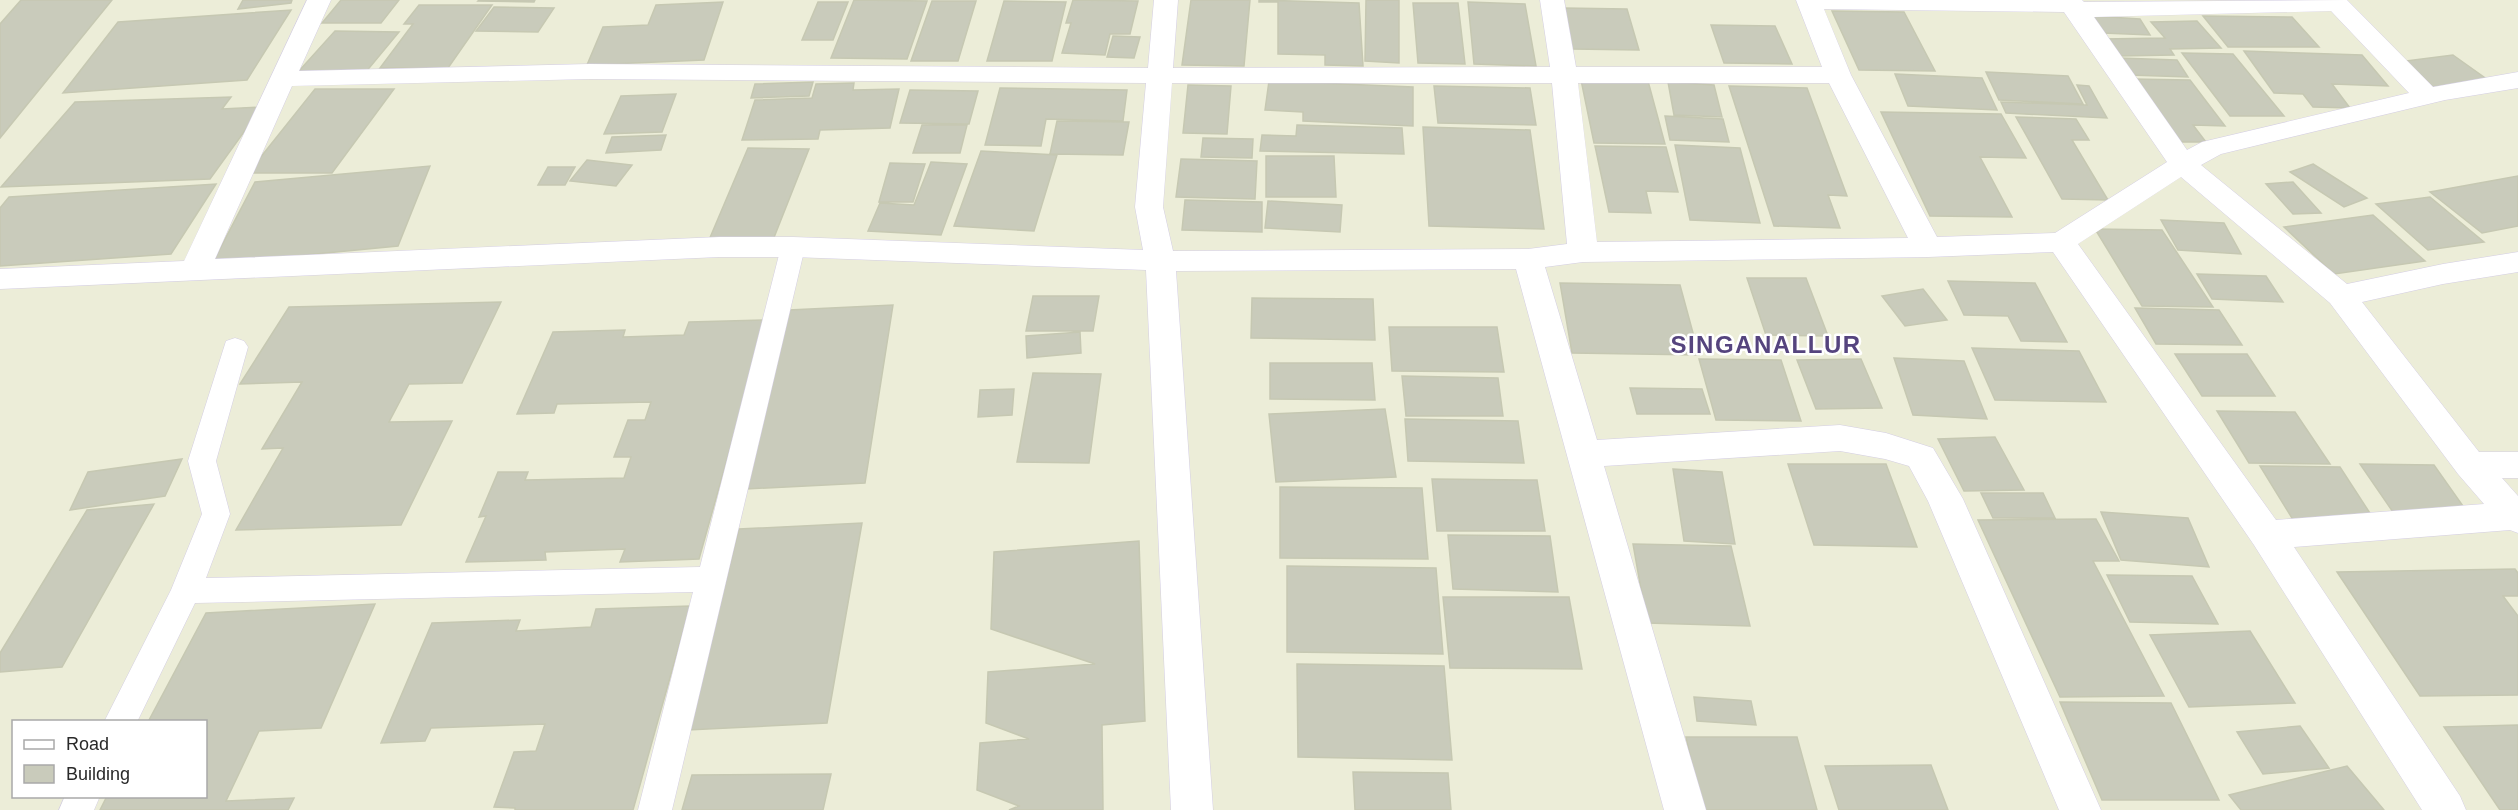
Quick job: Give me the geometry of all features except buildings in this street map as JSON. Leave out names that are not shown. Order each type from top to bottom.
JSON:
[{"type":"street","points":[[195,270],[285,79],[319,0]]},
{"type":"street","points":[[1166,0],[1149,207],[1160,261],[1192,810]]},
{"type":"street","points":[[1552,0],[1565,74],[1571,162],[1583,252]]},
{"type":"street","points":[[1928,248],[1838,75],[1809,1],[2073,5],[2336,2],[2427,96]]},
{"type":"street","points":[[2073,5],[2182,164],[2340,296],[2470,465],[2517,518]]},
{"type":"street","points":[[285,79],[423,72],[635,69],[1160,76],[1838,75]]},
{"type":"street","points":[[0,279],[719,247],[793,247],[1160,261],[1528,259],[1583,252],[1928,248],[2061,242],[2182,164],[2212,148],[2427,96],[2518,80]]},
{"type":"street","points":[[2061,242],[2267,535],[2445,810]]},
{"type":"street","points":[[1528,259],[1586,454],[1685,810]]},
{"type":"street","points":[[2340,296],[2443,274],[2518,262]]},
{"type":"street","points":[[1586,454],[1840,438],[1886,446],[1921,457],[1945,499],[2080,810]]},
{"type":"street","points":[[2470,465],[2518,465]]},
{"type":"street","points":[[2267,535],[2517,518]]},
{"type":"lane","points":[[655,810],[793,247]]},
{"type":"lane","points":[[121,720],[186,591],[216,514],[202,461],[235,347]]},
{"type":"lane","points":[[186,591],[711,579]]},
{"type":"district","name":"SINGANALLUR","points":[[1766,344]]}]
